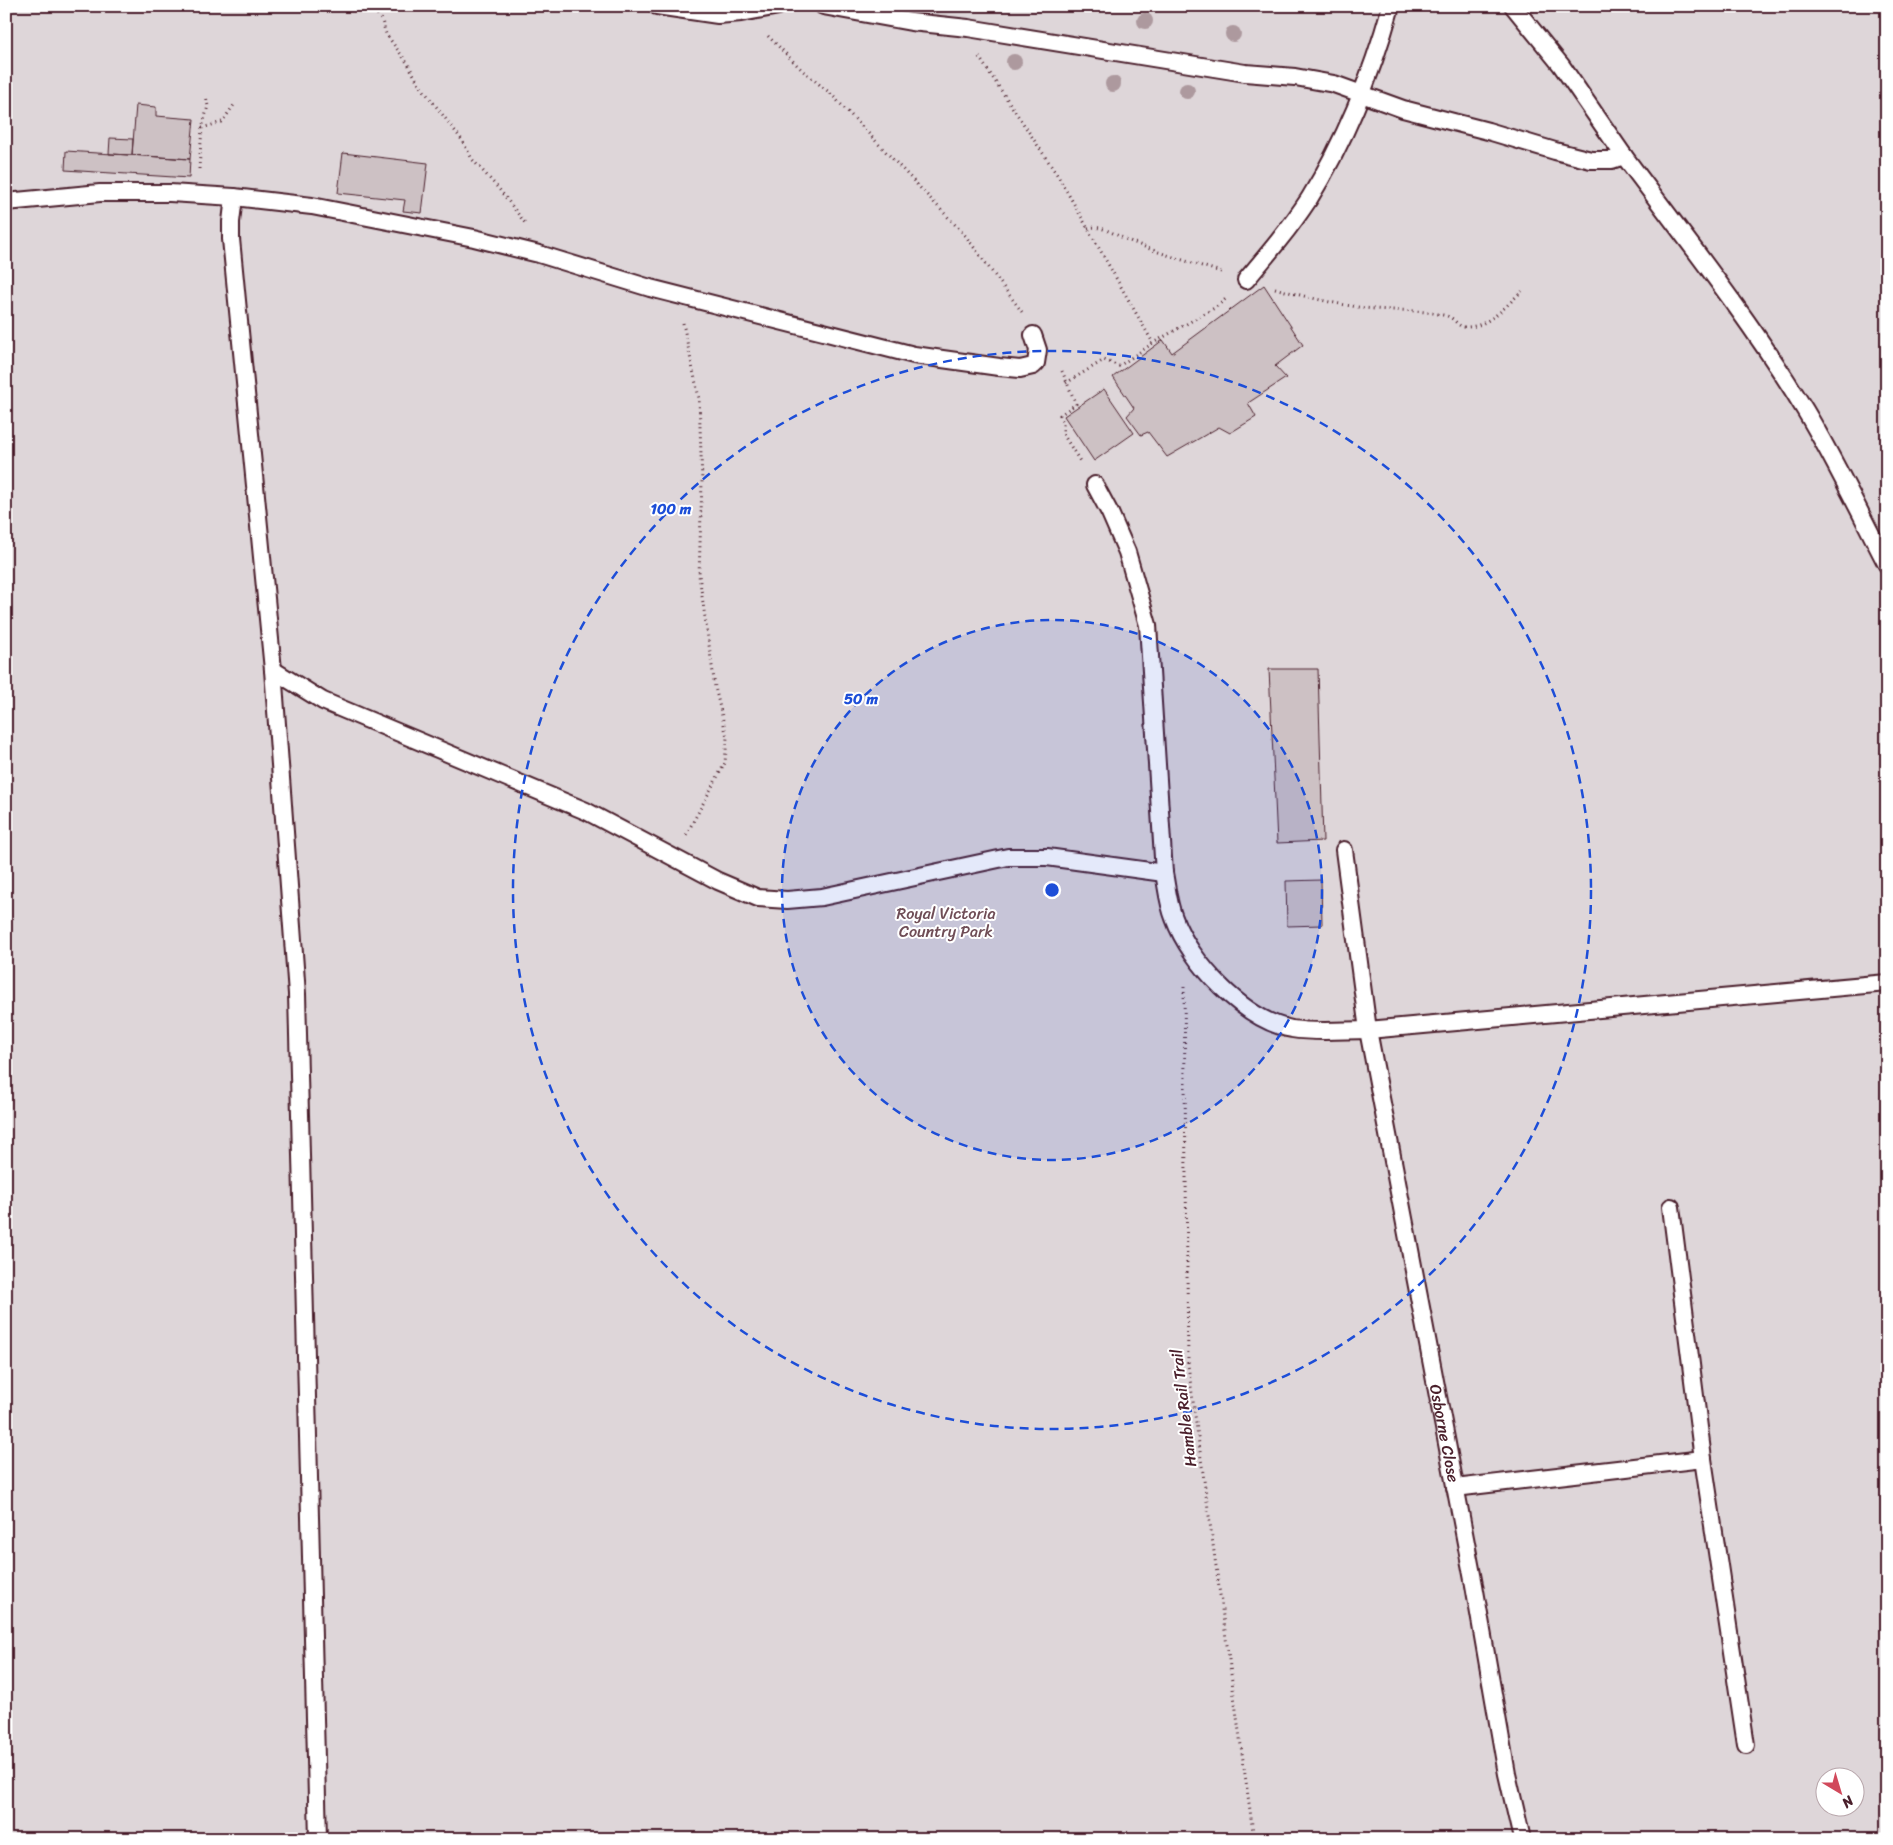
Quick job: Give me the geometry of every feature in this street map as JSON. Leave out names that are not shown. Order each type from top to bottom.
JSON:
[{"type":"lane","points":[[657,6],[718,15],[779,6]]},
{"type":"lane","points":[[823,6],[911,22],[968,28],[1244,73],[1295,76],[1334,84],[1403,109],[1591,160],[1612,160],[1624,156]]},
{"type":"lane","points":[[1246,280],[1279,242],[1309,198],[1339,143],[1362,94],[1379,48],[1390,6]]},
{"type":"lane","points":[[1513,6],[1561,65],[1624,156],[1694,249],[1781,372],[1824,443],[1887,565]]},
{"type":"lane","points":[[6,202],[100,193],[198,194],[312,206],[474,238],[539,254],[620,279],[914,355],[1020,369],[1033,366],[1036,363],[1038,350],[1033,336]]},
{"type":"lane","points":[[234,197],[231,238],[273,670],[297,994],[318,1839]]},
{"type":"lane","points":[[1095,485],[1127,552],[1148,626],[1164,873],[1168,900],[1184,941],[1202,967],[1226,992],[1250,1010],[1271,1022],[1290,1028],[1316,1031],[1368,1030],[1887,983]]},
{"type":"lane","points":[[273,670],[323,700],[586,812],[718,881],[758,898],[787,900],[822,897],[1008,857],[1047,857],[1164,873]]},
{"type":"lane","name":"Osborne Close","points":[[1344,850],[1368,1030],[1474,1585],[1509,1783],[1522,1839]]},
{"type":"lane","points":[[1671,1207],[1703,1459],[1746,1745]]},
{"type":"lane","points":[[1455,1488],[1703,1459]]},
{"type":"path","points":[[372,6],[382,21],[386,34],[408,64],[418,84],[462,140],[472,159],[524,221],[539,254]]},
{"type":"path","points":[[753,11],[761,31],[774,41],[803,71],[830,93],[964,234],[1022,310],[1033,336]]},
{"type":"path","points":[[968,28],[980,58],[1058,176],[1153,343]]},
{"type":"path","points":[[198,194],[202,128],[208,106],[206,96]]},
{"type":"path","points":[[202,128],[222,122],[234,105]]},
{"type":"path","points":[[1088,228],[1094,226],[1156,252],[1305,297],[1367,308],[1438,314],[1450,317],[1460,326],[1465,327],[1483,323],[1492,318],[1522,291]]},
{"type":"path","points":[[1066,383],[1104,360],[1119,366],[1153,343],[1216,307],[1246,280]]},
{"type":"path","points":[[673,858],[725,764],[727,737],[715,687],[698,576],[702,482],[699,398],[681,315],[681,295]]},
{"type":"path","points":[[1060,365],[1076,404],[1060,415],[1063,423],[1063,434],[1095,485]]},
{"type":"path","name":"Hamble Rail Trail","points":[[1184,941],[1188,1366],[1254,1839]]},
{"type":"green space","name":"Royal Victoria Country Park","points":[[6,6],[1887,6],[1887,1839],[6,1839]]},
{"type":"building","points":[[136,105],[156,107],[156,116],[194,119],[190,159],[132,155]]},
{"type":"building","points":[[110,138],[133,139],[132,155],[109,154]]},
{"type":"building","points":[[66,151],[190,159],[189,178],[65,170]]},
{"type":"building","points":[[343,153],[428,163],[422,213],[403,211],[405,200],[338,193]]},
{"type":"building","points":[[1264,285],[1303,345],[1275,366],[1286,378],[1248,403],[1256,417],[1230,433],[1219,427],[1167,457],[1148,432],[1141,435],[1127,416],[1134,408],[1113,377],[1163,340],[1172,353]]},
{"type":"building","points":[[1104,389],[1134,433],[1094,461],[1064,416]]},
{"type":"building","points":[[1269,669],[1318,669],[1323,841],[1277,843]]},
{"type":"building","points":[[1321,880],[1322,925],[1287,926],[1286,881]]}]
